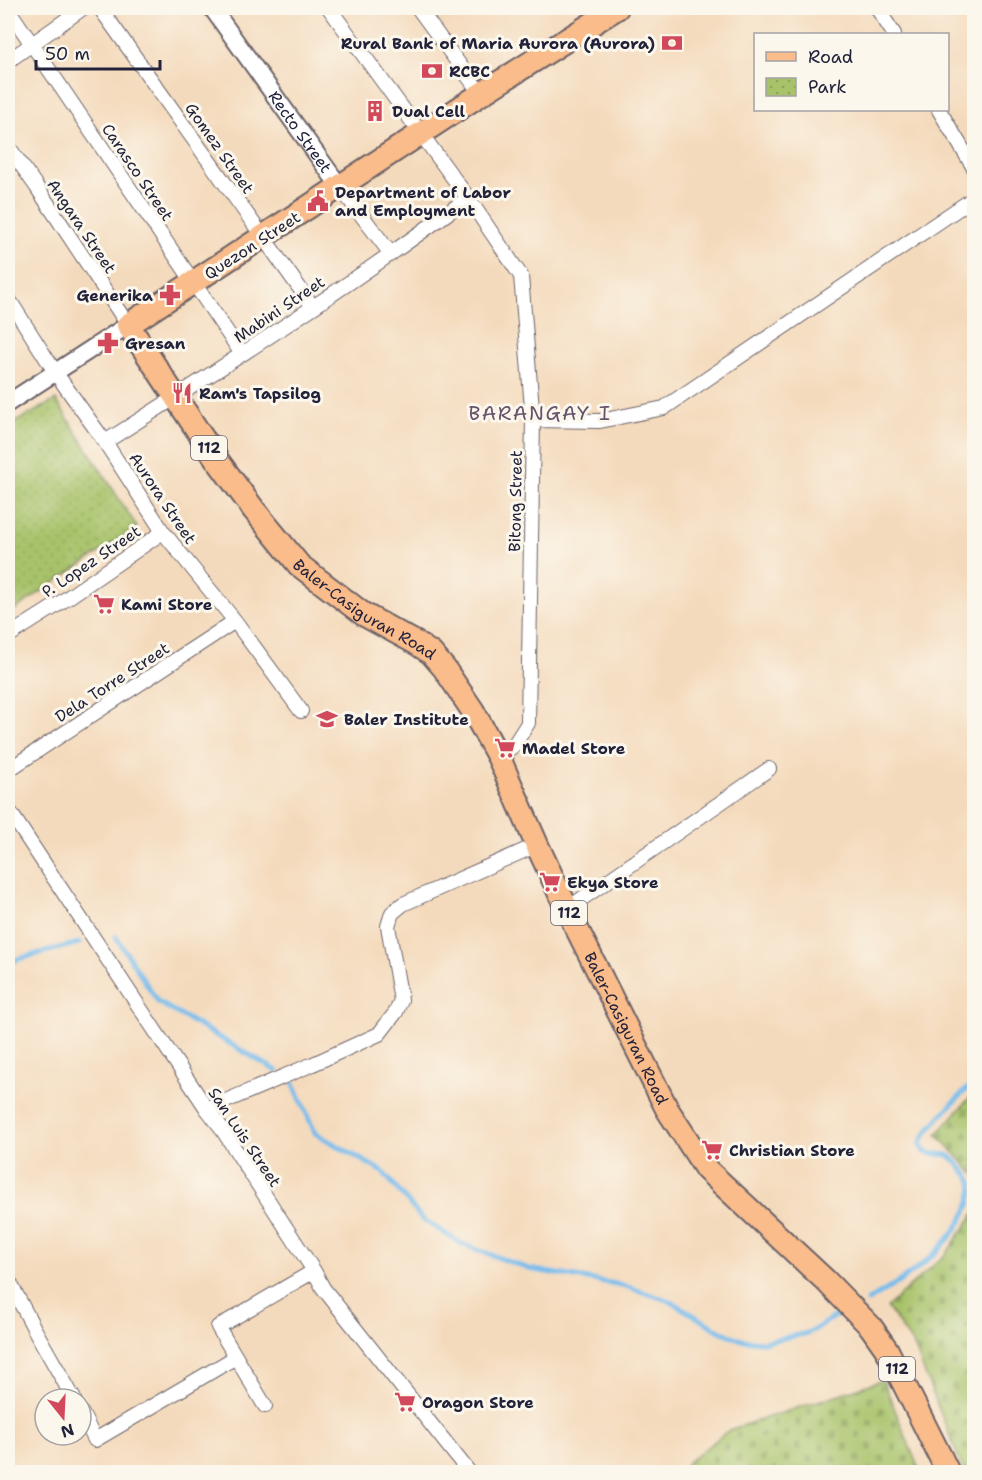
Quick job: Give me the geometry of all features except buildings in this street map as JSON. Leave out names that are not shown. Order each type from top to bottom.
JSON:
[{"type":"main road","name":"Quezon Street","points":[[128,325],[616,8]]},
{"type":"main road","name":"Baler-Casiguran Road","points":[[128,325],[221,466],[299,566],[363,614],[431,653],[444,668],[462,694],[499,758],[567,909],[667,1109],[706,1169],[825,1280],[871,1327],[887,1350],[948,1473]]},
{"type":"street","points":[[8,61],[83,8]]},
{"type":"street","name":"Gomez Street","points":[[100,8],[313,307]]},
{"type":"street","name":"Recto Street","points":[[212,8],[340,187],[391,254]]},
{"type":"street","name":"Bitong Street","points":[[329,8],[468,198],[521,276],[533,420],[528,723],[514,745],[499,758]]},
{"type":"street","points":[[418,8],[481,94]]},
{"type":"street","points":[[877,8],[893,33]]},
{"type":"street","name":"Carasco Street","points":[[8,9],[242,354]]},
{"type":"street","points":[[940,111],[975,168]]},
{"type":"street","name":"Angara Street","points":[[8,146],[128,325]]},
{"type":"street","name":"Mabini Street","points":[[105,442],[313,307],[468,198]]},
{"type":"street","points":[[533,420],[600,422],[664,408],[975,198]]},
{"type":"street","name":"Aurora Street","points":[[8,298],[163,532],[235,621],[301,711]]},
{"type":"street","name":"Quezon Street","points":[[8,403],[128,325]]},
{"type":"street","name":"P. Lopez Street","points":[[8,636],[163,532]]},
{"type":"street","name":"Dela Torre Street","points":[[8,770],[235,621]]},
{"type":"street","points":[[567,909],[769,769]]},
{"type":"street","name":"San Luis Street","points":[[8,809],[220,1126],[323,1288],[469,1473]]},
{"type":"street","points":[[207,1109],[379,1034],[402,1000],[388,926],[392,913],[403,904],[537,845]]},
{"type":"street","points":[[265,1406],[218,1327],[314,1271]]},
{"type":"street","points":[[8,1279],[67,1387]]},
{"type":"street","points":[[93,1436],[95,1440],[236,1358]]},
{"type":"green space","points":[[56,400],[137,527],[8,614],[8,426]]},
{"type":"green space","points":[[974,1093],[974,1174],[937,1134]]},
{"type":"green space","points":[[974,1214],[974,1472],[964,1472],[914,1346],[887,1307],[947,1253]]},
{"type":"green space","points":[[883,1380],[920,1472],[680,1472],[688,1462],[729,1430]]},
{"type":"waterway","points":[[116,937],[158,1002],[277,1071]]},
{"type":"waterway","points":[[8,964],[18,959],[79,943]]},
{"type":"waterway","points":[[292,1079],[315,1133],[383,1172],[422,1219],[462,1244],[529,1269],[622,1285],[670,1301],[720,1331],[742,1340],[762,1342],[804,1334],[840,1313]]},
{"type":"waterway","points":[[868,1301],[898,1283],[927,1260],[952,1235],[962,1220],[973,1188],[971,1179],[950,1156],[928,1153],[924,1151],[921,1144],[935,1122],[974,1082]]},
{"type":"place","name":"Rural Bank of Maria Aurora (Aurora)","points":[[672,43]]},
{"type":"place","name":"RCBC","points":[[432,71]]},
{"type":"place","name":"Dual Cell","points":[[375,111]]},
{"type":"place","name":"Department of Labor and Employment","points":[[318,201]]},
{"type":"place","name":"Generika","points":[[170,295]]},
{"type":"place","name":"Gresan","points":[[108,343]]},
{"type":"place","name":"Ram's Tapsilog","points":[[182,393]]},
{"type":"place","name":"Kami Store","points":[[104,604]]},
{"type":"place","name":"Baler Institute","points":[[327,719]]},
{"type":"place","name":"Madel Store","points":[[505,748]]},
{"type":"place","name":"Ekya Store","points":[[550,882]]},
{"type":"place","name":"Christian Store","points":[[712,1150]]},
{"type":"place","name":"Oragon Store","points":[[405,1402]]},
{"type":"district","name":"BARANGAY I","points":[[540,413]]}]
